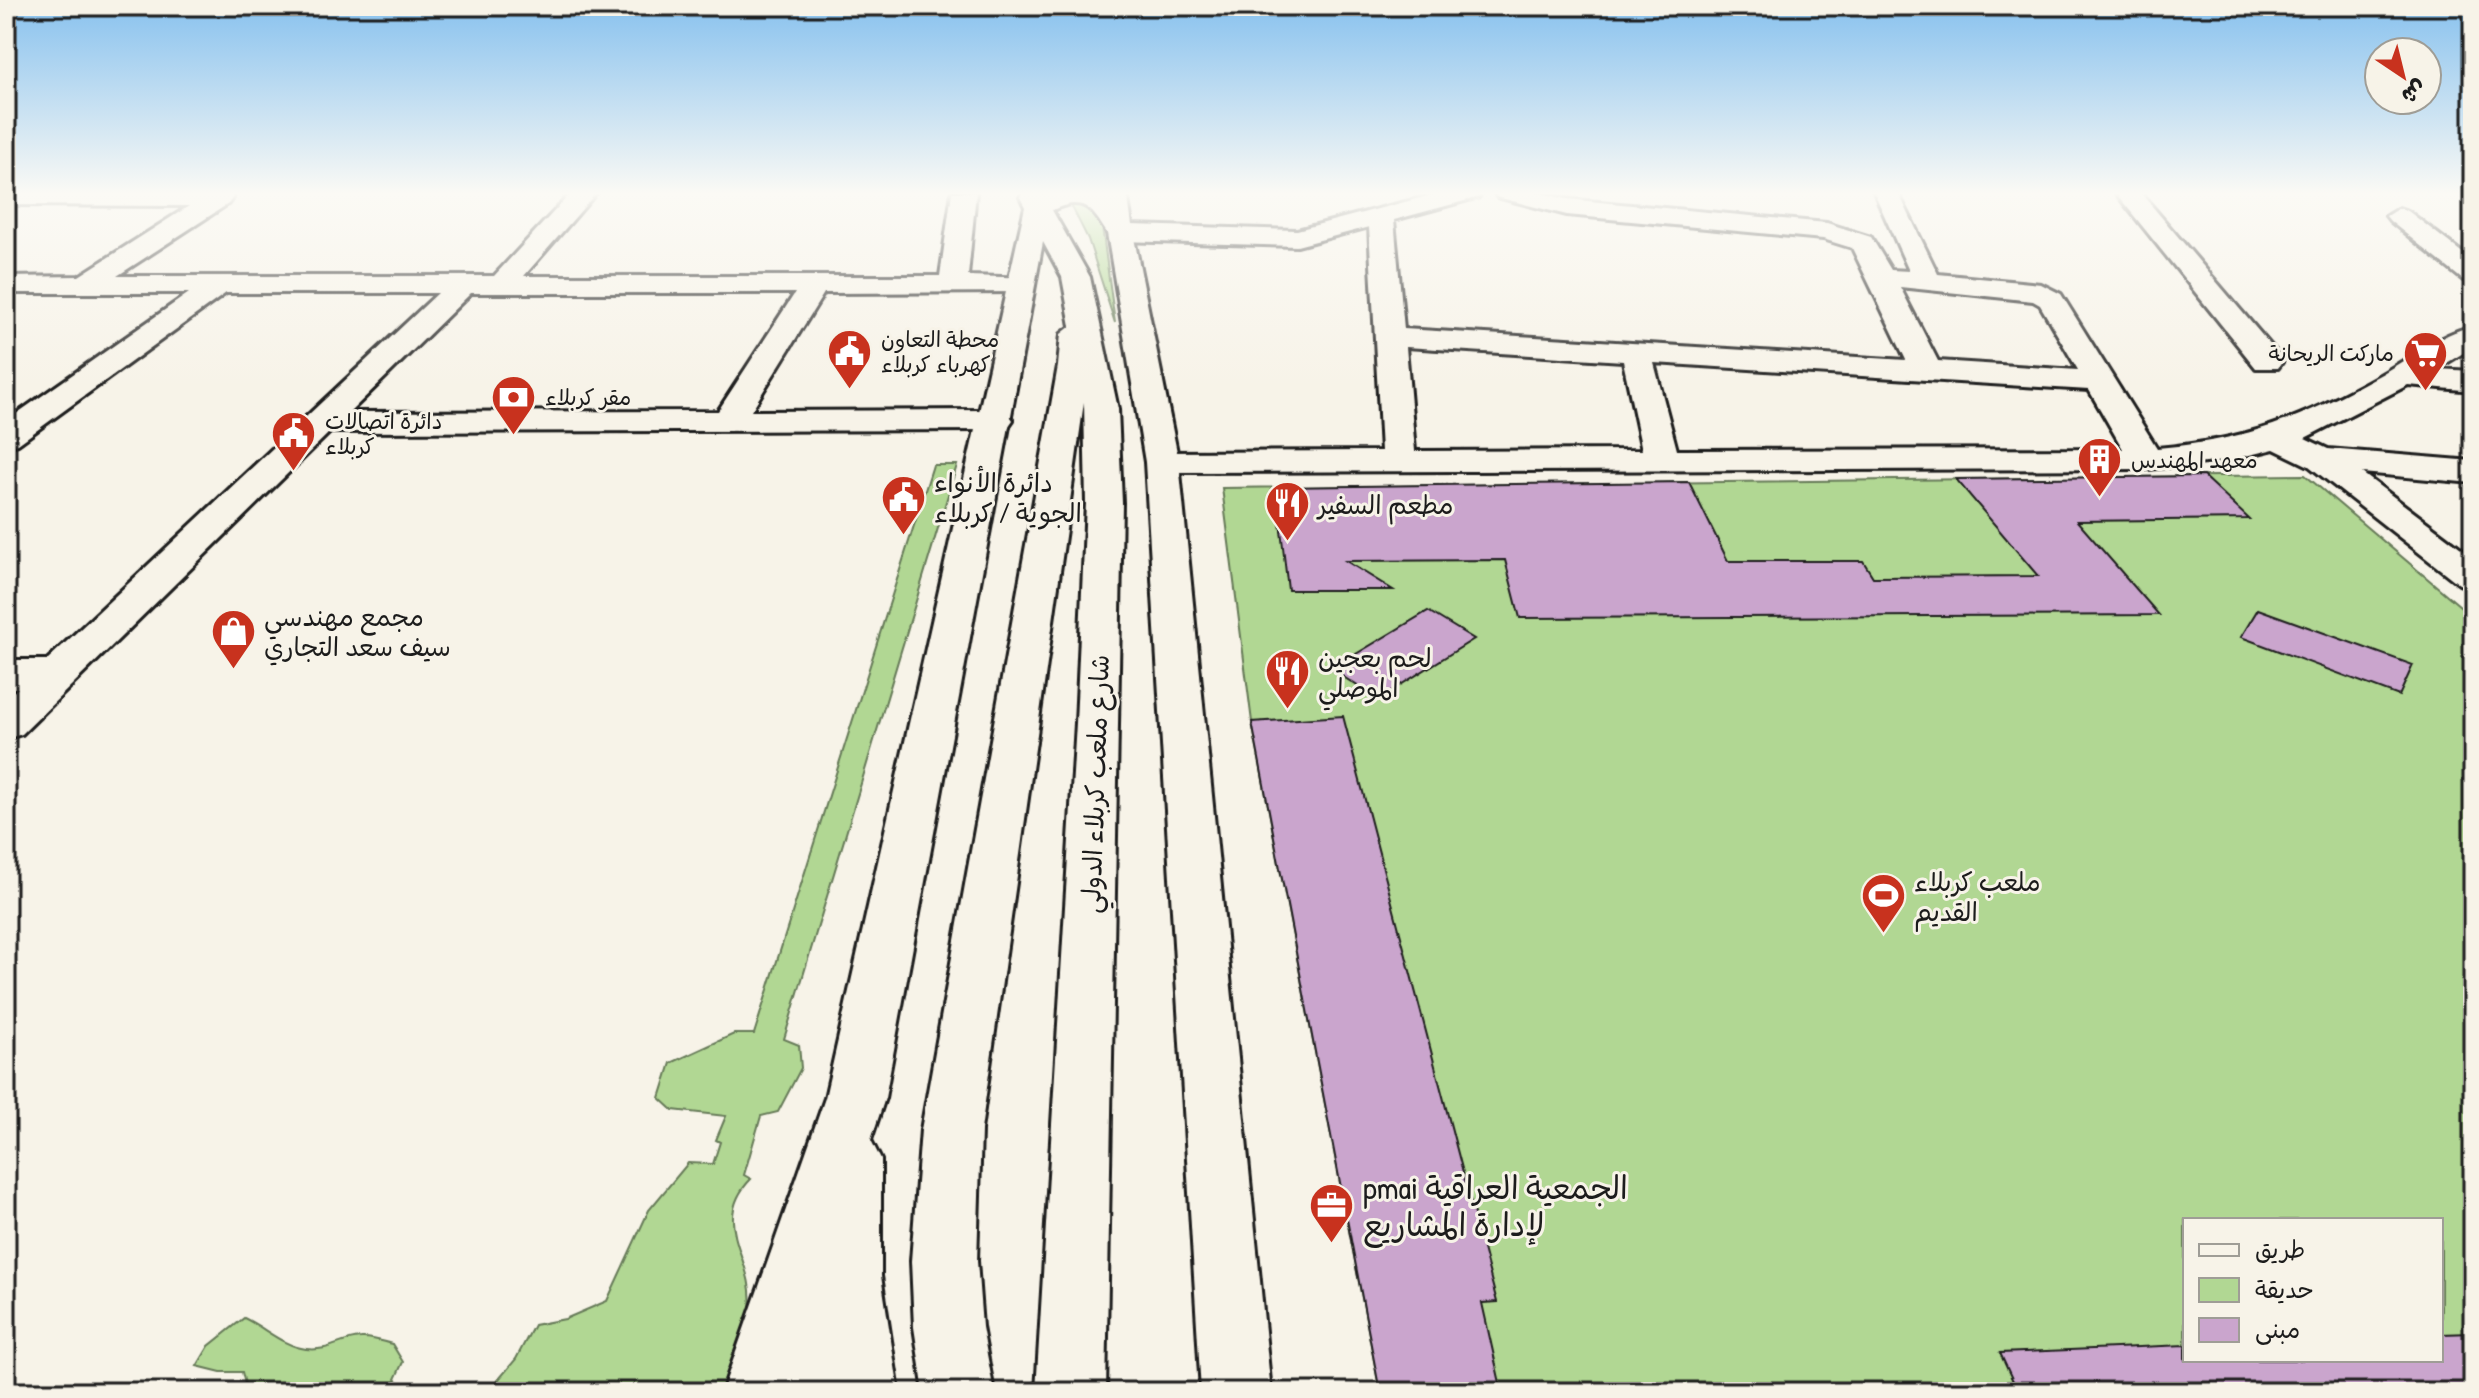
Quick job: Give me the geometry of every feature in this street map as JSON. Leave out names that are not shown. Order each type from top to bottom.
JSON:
[{"type":"street","points":[[85,285],[128,257]]},
{"type":"street","points":[[501,285],[526,257]]},
{"type":"street","points":[[953,286],[956,257]]},
{"type":"street","points":[[757,1392],[855,1098],[996,420],[1025,257]]},
{"type":"street","name":"شارع ملعب كربلاء الدولي","points":[[1066,257],[1079,290],[1102,409],[1104,503],[1071,1392]]},
{"type":"street","points":[[1119,257],[1162,462],[1236,1392]]},
{"type":"street","points":[[1384,257],[1399,462]]},
{"type":"street","points":[[1870,257],[1927,370]]},
{"type":"street","points":[[1916,257],[1927,281]]},
{"type":"street","points":[[2181,257],[2267,361]]},
{"type":"street","points":[[2452,257],[2473,274]]},
{"type":"street","points":[[1881,277],[2024,289],[2047,296],[2147,459]]},
{"type":"street","points":[[6,285],[1021,284]]},
{"type":"street","points":[[6,437],[219,285]]},
{"type":"street","points":[[6,724],[463,285]]},
{"type":"street","points":[[728,421],[814,286]]},
{"type":"street","points":[[959,1392],[944,1292],[945,1185],[961,1058],[1074,366],[1079,290]]},
{"type":"street","points":[[1162,462],[2147,459],[2204,454],[2276,437],[2473,335]]},
{"type":"street","points":[[1390,337],[2101,381]]},
{"type":"street","points":[[1636,351],[1662,461]]},
{"type":"street","points":[[2399,375],[2473,381]]},
{"type":"street","points":[[6,395],[64,395]]},
{"type":"street","points":[[320,422],[996,420]]},
{"type":"street","points":[[2276,437],[2321,459],[2473,576]]},
{"type":"street","points":[[2321,459],[2473,472]]},
{"type":"street","points":[[6,674],[59,674]]},
{"type":"street","points":[[855,1098],[846,1203],[856,1360],[864,1392]]},
{"type":"street","points":[[799,1392],[846,1203]]},
{"type":"green space","points":[[1094,257],[1106,257],[1115,323]]},
{"type":"green space","points":[[933,465],[957,465],[784,1039],[799,1045],[801,1068],[778,1112],[761,1116],[744,1175],[751,1179],[739,1195],[734,1211],[733,1226],[747,1273],[750,1308],[724,1392],[488,1392],[516,1359],[534,1325],[565,1319],[607,1301],[649,1210],[688,1163],[713,1164],[720,1142],[716,1140],[726,1116],[673,1110],[660,1098],[671,1063],[734,1034],[754,1034]]},
{"type":"green space","name":"ملعب كربلاء القديم","points":[[2305,475],[2473,617],[2473,1392],[1380,1392],[1252,722],[1222,488]]},
{"type":"green space","points":[[244,1318],[282,1341],[306,1349],[321,1349],[361,1338],[392,1344],[403,1362],[395,1379],[407,1392],[247,1392],[242,1372],[221,1372],[197,1366],[209,1346]]},
{"type":"building","points":[[2203,476],[2249,519],[2077,521],[2159,615],[1520,618],[1505,560],[1346,561],[1393,590],[1288,590],[1276,487],[1689,482],[1728,561],[1863,561],[1873,577],[2038,576],[1956,479]]},
{"type":"building","points":[[2258,609],[2413,665],[2399,696],[2241,637]]},
{"type":"building","points":[[1428,611],[1474,639],[1378,699],[1331,669]]},
{"type":"building","points":[[1343,716],[1497,1302],[1482,1303],[1502,1392],[1380,1392],[1252,722]]},
{"type":"building","points":[[2473,1333],[2473,1392],[2018,1392],[2000,1353],[2183,1345],[2183,1362],[2443,1362],[2443,1334]]},
{"type":"place","name":"محطة التعاون كهرباء كربلاء","points":[[850,391]]},
{"type":"place","name":"ماركت الريحانة","points":[[2425,392]]},
{"type":"place","name":"مقر كربلاء","points":[[514,436]]},
{"type":"place","name":"دائرة اتصالات كربلاء","points":[[294,473]]},
{"type":"place","name":"معهد المهندس","points":[[2100,499]]},
{"type":"place","name":"دائرة الأنواء الجوية / كربلاء","points":[[903,536]]},
{"type":"place","name":"مطعم السفير","points":[[1287,543]]},
{"type":"place","name":"مجمع مهندسي سيف سعد التجاري","points":[[233,670]]},
{"type":"place","name":"لحم بعجين الموصلي","points":[[1287,711]]},
{"type":"place","name":"ملعب كربلاء القديم","points":[[1883,935]]},
{"type":"place","name":"pmai الجمعية العراقية لإدارة المشاريع","points":[[1332,1244]]}]
